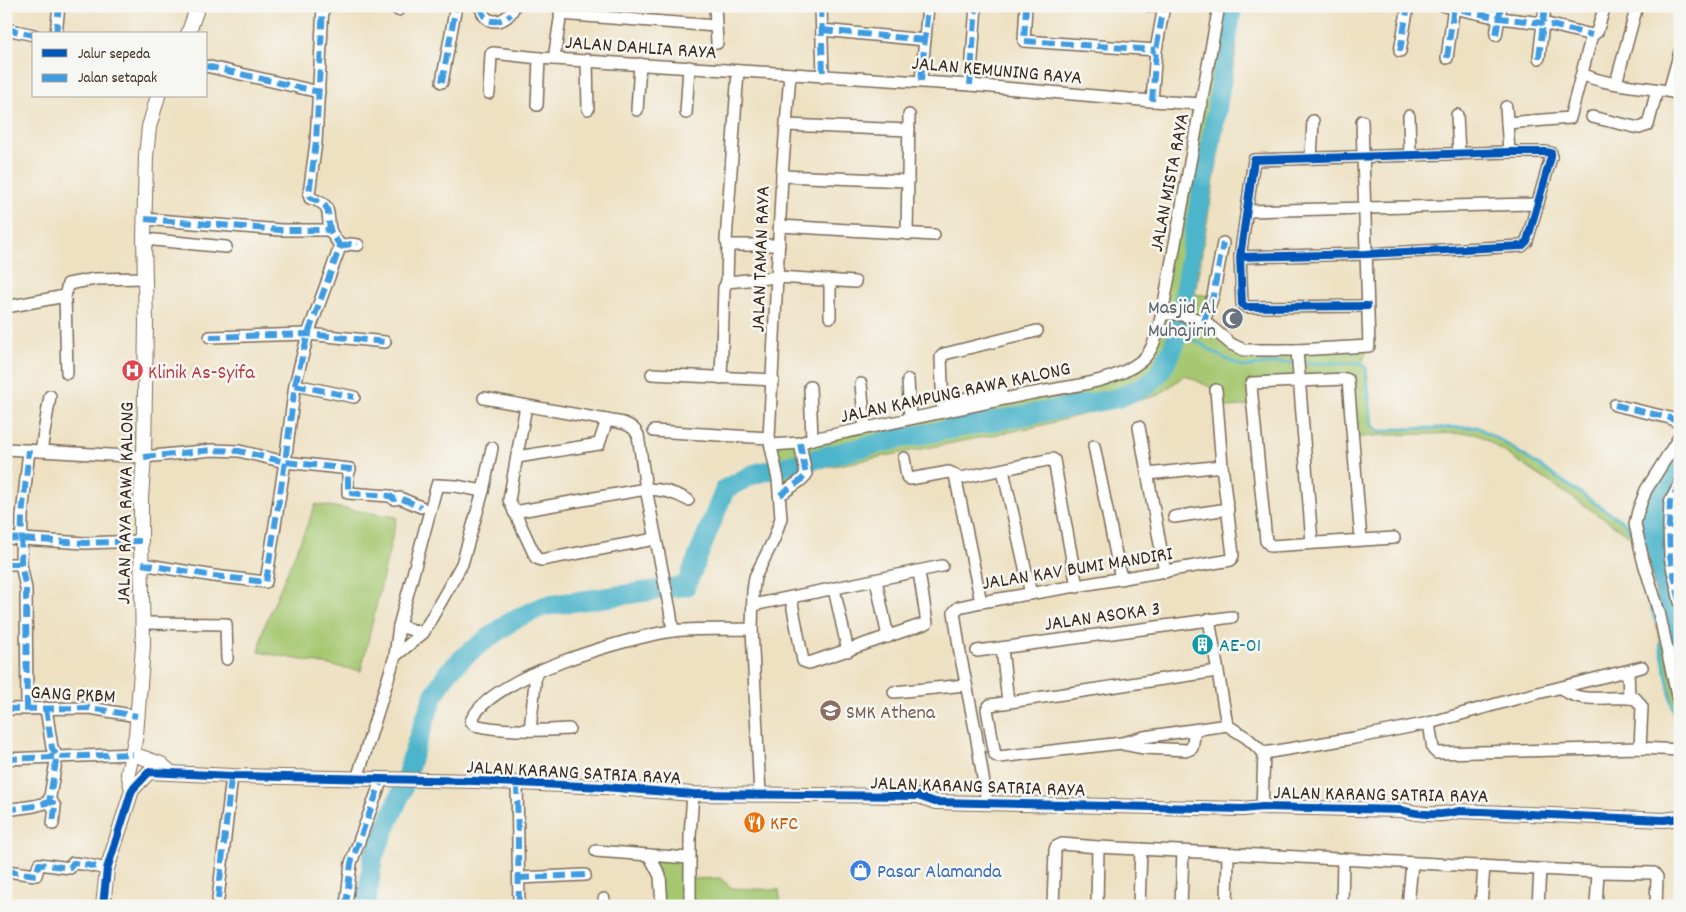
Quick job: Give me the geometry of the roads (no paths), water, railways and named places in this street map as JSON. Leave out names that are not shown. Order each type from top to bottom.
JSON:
[{"type":"street","points":[[56,32],[59,6]]},
{"type":"street","points":[[189,32],[198,6]]},
{"type":"street","points":[[323,6],[316,142],[309,194],[310,198],[321,201],[327,206],[330,213],[330,230],[340,247]]},
{"type":"street","points":[[442,82],[456,6]]},
{"type":"street","points":[[481,6],[481,13],[484,18],[493,21],[508,17],[514,6]]},
{"type":"street","points":[[715,6],[717,43]]},
{"type":"street","points":[[821,6],[824,77]]},
{"type":"street","points":[[922,82],[928,6]]},
{"type":"street","points":[[970,85],[976,6]]},
{"type":"street","points":[[1026,6],[1024,40],[1156,50]]},
{"type":"street","points":[[1150,6],[1164,7],[1156,50],[1152,101]]},
{"type":"street","name":"JALAN MISTA RAYA","points":[[1142,361],[1151,351],[1162,314],[1219,6]]},
{"type":"street","points":[[1400,51],[1408,6]]},
{"type":"street","points":[[1539,58],[1546,6]]},
{"type":"street","points":[[1616,83],[1637,6]]},
{"type":"street","points":[[1447,58],[1450,7],[1500,12],[1592,35]]},
{"type":"street","points":[[554,59],[561,10],[716,26]]},
{"type":"street","points":[[1496,35],[1500,12]]},
{"type":"street","points":[[1507,123],[1570,118],[1592,35],[1597,32],[1603,12]]},
{"type":"street","points":[[6,29],[32,35]]},
{"type":"street","points":[[822,30],[925,40]]},
{"type":"street","points":[[1582,74],[1598,82],[1616,83],[1674,93],[1680,52]]},
{"type":"street","name":"JALAN DAHLIA RAYA","points":[[489,93],[491,54],[493,53],[539,58],[790,74]]},
{"type":"street","points":[[537,105],[539,58]]},
{"type":"street","points":[[587,60],[588,108]]},
{"type":"street","points":[[637,110],[640,64]]},
{"type":"street","points":[[208,66],[319,92]]},
{"type":"street","points":[[686,113],[690,68]]},
{"type":"street","points":[[721,378],[724,288],[727,282],[728,244],[726,241],[738,70]]},
{"type":"street","name":"JALAN KEMUNING RAYA","points":[[790,74],[970,85],[1202,104]]},
{"type":"street","name":"JALAN TAMAN RAYA","points":[[780,495],[770,442],[778,245],[790,74]]},
{"type":"street","points":[[1592,116],[1644,128],[1648,125],[1657,90]]},
{"type":"street","name":"JALAN RAYA RAWA KALONG","points":[[132,790],[128,773],[133,754],[143,646],[140,541],[144,457],[146,156],[149,127],[157,98]]},
{"type":"street","points":[[1506,107],[1509,152]]},
{"type":"street","points":[[907,234],[909,114]]},
{"type":"street","points":[[1457,115],[1459,154]]},
{"type":"street","points":[[1409,116],[1410,155]]},
{"type":"street","points":[[1162,314],[1178,314],[1200,320],[1231,344],[1244,350],[1298,350],[1369,346],[1362,121]]},
{"type":"street","points":[[1311,158],[1312,122]]},
{"type":"street","points":[[786,126],[909,130]]},
{"type":"street","points":[[1240,258],[1522,246],[1527,241],[1552,157],[1551,153],[1509,152],[1254,160],[1240,258],[1242,304],[1246,307],[1368,306]]},
{"type":"street","points":[[782,176],[908,181]]},
{"type":"street","points":[[1248,211],[1537,204]]},
{"type":"street","points":[[145,219],[281,230],[330,230]]},
{"type":"street","points":[[780,226],[934,235]]},
{"type":"street","points":[[144,239],[226,247]]},
{"type":"street","points":[[1200,320],[1212,296],[1223,243]]},
{"type":"street","points":[[340,247],[350,244],[358,245]]},
{"type":"street","points":[[728,244],[778,245]]},
{"type":"street","points":[[142,564],[214,576],[266,582],[295,385],[308,334],[340,247]]},
{"type":"street","points":[[727,282],[778,277],[855,282]]},
{"type":"street","points":[[67,373],[65,296],[68,284],[95,279],[145,278]]},
{"type":"street","points":[[830,281],[830,317]]},
{"type":"street","points":[[6,307],[65,296]]},
{"type":"street","points":[[1036,331],[944,354],[940,360],[943,408],[1084,378]]},
{"type":"street","points":[[210,337],[308,334],[385,342]]},
{"type":"street","points":[[1298,350],[1312,543]]},
{"type":"street","name":"JALAN KAMPUNG RAWA KALONG","points":[[654,430],[770,442],[800,443],[910,418],[943,408],[1089,382],[1130,369],[1142,361]]},
{"type":"street","points":[[652,374],[773,380]]},
{"type":"street","points":[[1361,540],[1348,380],[1300,379],[1254,383],[1251,386],[1267,543],[1271,546],[1394,538]]},
{"type":"street","points":[[908,380],[910,418]]},
{"type":"street","points":[[861,384],[865,428]]},
{"type":"street","points":[[295,385],[354,397]]},
{"type":"street","points":[[810,387],[812,439]]},
{"type":"street","name":"JALAN KAV BUMI MANDIRI","points":[[987,803],[954,612],[959,607],[981,602],[1165,572],[1232,559],[1216,390]]},
{"type":"street","points":[[41,450],[50,396]]},
{"type":"street","points":[[484,398],[623,423],[635,429],[638,435],[646,489],[673,631]]},
{"type":"street","points":[[526,406],[509,496],[514,512],[536,558],[540,560],[655,539]]},
{"type":"street","points":[[1615,406],[1670,418],[1680,423]]},
{"type":"street","points":[[517,457],[600,444],[607,420]]},
{"type":"street","points":[[1139,427],[1165,572]]},
{"type":"street","points":[[1680,436],[1646,490],[1635,524],[1643,560],[1659,612],[1680,709]]},
{"type":"street","points":[[760,795],[752,629],[754,577],[778,531],[781,518],[780,495],[806,475],[800,443]]},
{"type":"street","points":[[1094,446],[1120,579]]},
{"type":"street","points":[[395,656],[423,633],[462,564],[483,491],[492,448]]},
{"type":"street","points":[[6,449],[144,457],[212,450],[239,451],[285,462],[350,469],[348,493],[390,496],[394,500],[400,498],[420,507]]},
{"type":"street","points":[[27,709],[26,589],[21,564],[22,516],[29,450]]},
{"type":"street","points":[[904,458],[907,477],[910,479],[949,472],[953,473],[956,479],[981,602]]},
{"type":"street","points":[[956,479],[1054,460],[1077,586]]},
{"type":"street","points":[[1148,474],[1222,466]]},
{"type":"street","points":[[1003,470],[1031,594]]},
{"type":"street","points":[[1680,484],[1675,501],[1670,557],[1680,602]]},
{"type":"street","points":[[357,779],[395,656],[399,626],[437,485],[483,491]]},
{"type":"street","points":[[514,512],[646,489],[664,490],[688,500]]},
{"type":"street","points":[[1174,517],[1228,509]]},
{"type":"street","points":[[6,538],[85,543],[140,541]]},
{"type":"street","points":[[6,564],[21,564]]},
{"type":"street","points":[[753,604],[791,598],[942,566]]},
{"type":"street","points":[[791,598],[803,661],[809,663],[928,623],[919,572]]},
{"type":"street","points":[[876,580],[888,637]]},
{"type":"street","points":[[834,588],[848,651]]},
{"type":"street","name":"JALAN ASOKA 3","points":[[977,652],[1232,616]]},
{"type":"street","points":[[1209,620],[1227,725]]},
{"type":"street","points":[[143,623],[226,624],[227,659]]},
{"type":"street","points":[[399,626],[423,633]]},
{"type":"street","points":[[570,729],[530,730],[480,726],[474,725],[471,720],[502,689],[584,653],[618,643],[673,631],[752,629]]},
{"type":"street","points":[[1002,648],[1008,702]]},
{"type":"street","points":[[1264,753],[1354,738],[1429,722],[1642,667]]},
{"type":"street","points":[[1628,670],[1629,698]]},
{"type":"street","points":[[1217,672],[990,705],[988,707],[995,755],[997,757],[1122,744],[1144,737],[1227,725],[1247,738],[1264,753]]},
{"type":"street","points":[[530,730],[536,673]]},
{"type":"street","points":[[894,692],[966,685]]},
{"type":"street","points":[[1561,688],[1569,694],[1586,698],[1636,699],[1642,707],[1640,748]]},
{"type":"street","points":[[46,708],[52,748],[58,756],[49,802]]},
{"type":"street","name":"GANG PKBM","points":[[6,709],[90,708],[137,716]]},
{"type":"street","points":[[1429,722],[1432,749],[1437,753],[1640,748],[1680,750]]},
{"type":"street","points":[[1122,744],[1144,748],[1188,750],[1192,748],[1195,730]]},
{"type":"street","points":[[1262,807],[1264,753]]},
{"type":"street","points":[[6,759],[133,754],[162,764],[171,773]]},
{"type":"street","name":"JALAN KARANG SATRIA RAYA","points":[[132,790],[149,772],[232,776],[382,778],[517,783],[693,794],[918,796],[935,802],[1242,809],[1262,807],[1402,810],[1447,814],[1459,811],[1664,820],[1680,818]]},
{"type":"street","points":[[218,900],[232,776]]},
{"type":"street","points":[[346,906],[351,863],[382,778]]},
{"type":"street","points":[[517,783],[519,906]]},
{"type":"street","points":[[103,906],[107,869],[132,790]]},
{"type":"street","points":[[690,906],[689,858],[693,794]]},
{"type":"street","points":[[6,810],[49,802]]},
{"type":"street","points":[[49,802],[53,803],[52,806],[55,808],[53,824]]},
{"type":"street","points":[[1053,906],[1054,850],[1062,844],[1183,852],[1654,873],[1657,877],[1656,906]]},
{"type":"street","points":[[1096,906],[1098,847]]},
{"type":"street","points":[[1139,906],[1141,849]]},
{"type":"street","points":[[596,851],[689,858]]},
{"type":"street","points":[[1181,906],[1183,852]]},
{"type":"street","points":[[649,854],[660,876],[662,906]]},
{"type":"street","points":[[1227,906],[1228,854]]},
{"type":"street","points":[[1342,906],[1344,859]]},
{"type":"street","points":[[6,871],[36,876],[39,864],[70,868],[72,863],[107,869]]},
{"type":"street","points":[[1408,906],[1412,863]]},
{"type":"street","points":[[1481,906],[1484,866]]},
{"type":"street","points":[[1538,906],[1540,869]]},
{"type":"street","points":[[1596,906],[1598,872]]},
{"type":"street","points":[[519,878],[585,875]]},
{"type":"water","points":[[1680,436],[1680,484],[1670,502],[1680,602],[1680,709],[1638,511]]},
{"type":"waterway","points":[[366,906],[373,857],[402,791],[416,744],[434,695],[448,672],[467,654],[513,620],[544,606],[686,586],[725,489],[754,474],[897,439],[1118,398],[1148,385],[1160,372],[1173,348],[1179,330],[1192,245],[1216,114],[1232,6]]},
{"type":"waterway","points":[[1179,330],[1220,356],[1243,367],[1280,363],[1362,363],[1366,368],[1372,426],[1381,432],[1395,429],[1477,427],[1502,441],[1625,523],[1633,536]]},
{"type":"waterway","points":[[1647,591],[1655,621]]},
{"type":"waterway","points":[[1660,644],[1680,743]]},
{"type":"place","name":"Masjid Al Muhajirin","points":[[1232,318]]},
{"type":"place","name":"Klinik As-Syifa","points":[[132,371]]},
{"type":"place","name":"AE-01","points":[[1203,644]]},
{"type":"place","name":"SMK Athena","points":[[830,711]]},
{"type":"place","name":"KFC","points":[[754,822]]},
{"type":"place","name":"Pasar Alamanda","points":[[861,870]]}]
